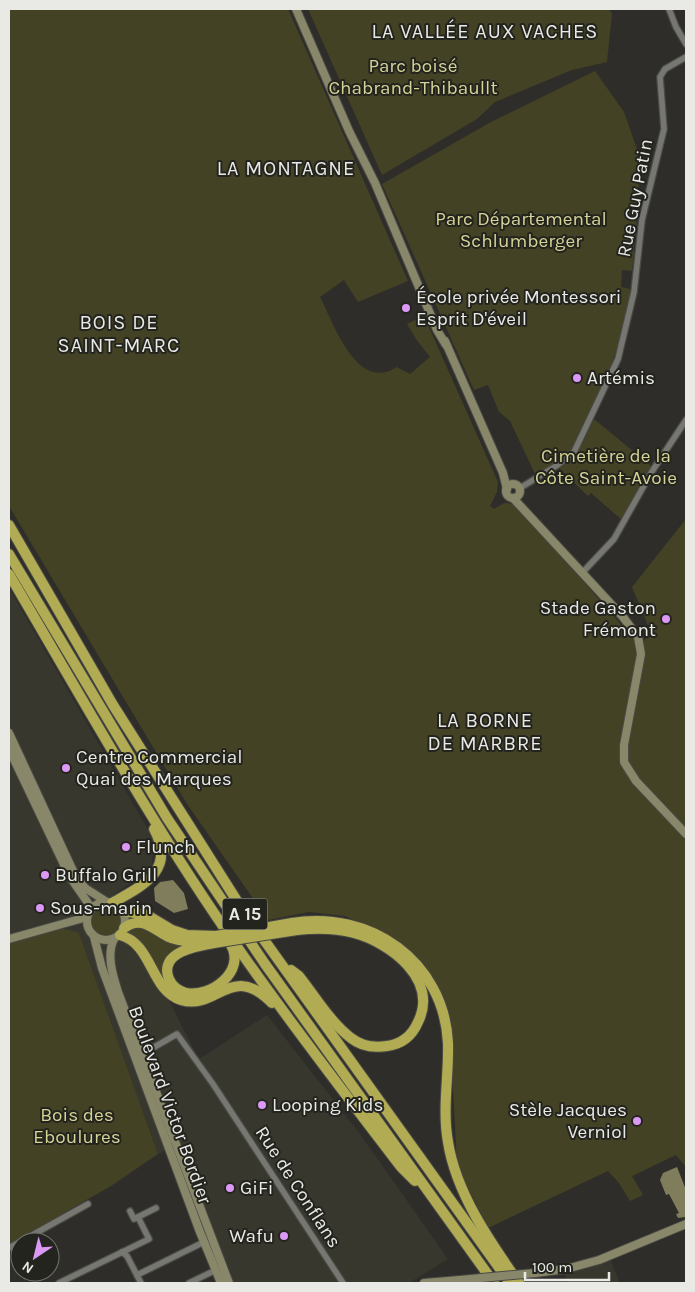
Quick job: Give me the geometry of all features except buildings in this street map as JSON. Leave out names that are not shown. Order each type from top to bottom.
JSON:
[{"type":"highway","name":"A 15","points":[[9,525],[106,693],[176,807],[244,912],[510,1283]]},
{"type":"highway","name":"A 15","points":[[9,554],[167,818],[265,964],[494,1283]]},
{"type":"highway","points":[[9,574],[34,620],[121,766],[233,949],[234,967],[226,978],[199,992],[185,993],[177,989],[170,980],[168,971],[175,955],[184,950],[218,939]]},
{"type":"highway","points":[[9,584],[34,620]]},
{"type":"highway","points":[[110,902],[151,878],[159,868],[162,856],[158,836],[121,766]]},
{"type":"highway","points":[[196,886],[294,1026],[401,1167],[440,1208]]},
{"type":"highway","points":[[123,912],[148,915],[172,930],[187,935],[218,939]]},
{"type":"highway","points":[[294,927],[314,919],[371,932],[402,950],[415,962],[429,980],[442,1007],[448,1042],[445,1108],[448,1142],[455,1171],[495,1249],[520,1283]]},
{"type":"highway","points":[[282,964],[299,976],[351,1038],[366,1046],[398,1044],[410,1036],[422,1014],[424,1002],[422,984],[409,967],[391,951],[354,933],[294,927],[186,942],[174,939],[143,922],[133,923],[120,934],[140,948],[163,986],[175,998],[193,1001],[233,986],[248,987],[261,993],[294,1026]]},
{"type":"main road","points":[[296,9],[360,154],[371,184],[378,194],[426,296],[503,473],[508,495],[517,491]]},
{"type":"main road","points":[[503,473],[543,532],[623,617],[638,637],[641,654],[623,756],[628,769],[636,781],[686,834]]},
{"type":"main road","points":[[9,733],[74,872],[85,888],[110,902],[123,912],[120,934],[104,941],[76,926],[59,925]]},
{"type":"main road","points":[[9,749],[70,876],[88,903],[92,934]]},
{"type":"main road","points":[[9,939],[59,925],[88,914],[97,904],[110,902]]},
{"type":"main road","name":"Boulevard Victor Bordier","points":[[92,934],[100,962],[229,1283]]},
{"type":"main road","name":"Boulevard Victor Bordier","points":[[120,934],[111,949],[113,974],[139,1056],[204,1242],[221,1283]]},
{"type":"main road","points":[[424,1283],[566,1269],[599,1260],[686,1224]]},
{"type":"street","points":[[669,9],[676,27],[686,44]]},
{"type":"street","name":"Rue Guy Patin","points":[[517,491],[574,452],[618,359],[634,292],[642,220],[664,129],[660,77],[665,69],[686,56]]},
{"type":"street","points":[[582,573],[614,539],[651,473],[686,420]]},
{"type":"street","name":"Rue de Conflans","points":[[139,1056],[177,1034],[218,1092],[342,1283]]},
{"type":"street","points":[[9,1248],[88,1204]]},
{"type":"street","points":[[130,1211],[134,1219],[156,1208]]},
{"type":"street","points":[[59,1283],[149,1239],[138,1217]]},
{"type":"street","points":[[137,1275],[204,1242]]},
{"type":"street","points":[[122,1252],[127,1256],[141,1283]]},
{"type":"street","points":[[189,1283],[216,1270]]},
{"type":"shaded area","points":[[9,588],[154,840],[151,870],[114,894],[199,1059],[267,1015],[360,1134],[448,1259],[409,1283],[225,1283],[173,1147],[158,1154],[79,933],[9,941]]},
{"type":"shaded area","points":[[173,880],[184,893],[188,909],[174,913],[155,901],[154,888],[160,882]]},
{"type":"shaded area","points":[[677,1167],[686,1190],[686,1217],[678,1218],[676,1214],[679,1213],[669,1194],[666,1195],[660,1180],[663,1173]]},
{"type":"shaded area","points":[[610,1259],[620,1283],[569,1283],[564,1274],[589,1268]]},
{"type":"green space","points":[[9,9],[288,9],[408,281],[358,302],[344,280],[320,297],[349,352],[370,371],[383,373],[397,367],[410,374],[430,357],[407,324],[424,316],[498,482],[497,492],[490,506],[494,509],[504,503],[515,504],[638,644],[652,635],[632,587],[686,519],[686,1167],[676,1155],[632,1176],[643,1195],[630,1201],[619,1183],[608,1171],[488,1228],[457,1165],[451,1050],[441,993],[414,958],[385,935],[345,916],[309,912],[268,920],[187,804],[9,506]]},
{"type":"green space","name":"Parc boisé Chabrand-Thibaullt","points":[[308,9],[609,9],[612,14],[607,62],[572,70],[495,102],[477,119],[382,175]]},
{"type":"green space","name":"Parc Départemental Schlumberger","points":[[595,71],[624,112],[640,158],[632,271],[622,270],[621,287],[630,289],[629,306],[609,375],[570,453],[536,476],[510,421],[499,412],[488,385],[474,390],[382,184],[491,122]]},
{"type":"green space","name":"Cimetière de la Côte Saint-Avoie","points":[[594,419],[651,466],[622,520],[591,493],[588,496],[559,468],[576,453]]},
{"type":"green space","points":[[106,905],[112,906],[117,910],[121,915],[121,927],[117,932],[112,936],[106,937],[100,936],[95,932],[91,927],[90,921],[91,915],[95,910],[100,906]]},
{"type":"green space","points":[[137,924],[184,946],[180,947],[166,985],[128,933],[130,928]]},
{"type":"green space","name":"Bois des Eboulures","points":[[61,928],[79,933],[158,1154],[111,1186],[30,1232],[10,1232],[9,1244],[9,941]]},
{"type":"place","name":"École privée Montessori Esprit D'éveil","points":[[406,308]]},
{"type":"place","name":"Artémis","points":[[577,378]]},
{"type":"place","name":"Stade Gaston Frémont","points":[[666,619]]},
{"type":"place","name":"Centre Commercial Quai des Marques","points":[[66,768]]},
{"type":"place","name":"Flunch","points":[[126,847]]},
{"type":"place","name":"Buffalo Grill","points":[[45,875]]},
{"type":"place","name":"Sous-marin","points":[[40,908]]},
{"type":"place","name":"Looping Kids","points":[[262,1105]]},
{"type":"place","name":"Stèle Jacques Verniol","points":[[637,1121]]},
{"type":"place","name":"GiFi","points":[[230,1188]]},
{"type":"place","name":"Wafu","points":[[284,1236]]},
{"type":"district","name":"LA VALLÉE AUX VACHES","points":[[485,31]]},
{"type":"district","name":"LA MONTAGNE","points":[[286,168]]},
{"type":"district","name":"BOIS DE SAINT-MARC","points":[[119,334]]},
{"type":"district","name":"LA BORNE DE MARBRE","points":[[485,732]]}]
